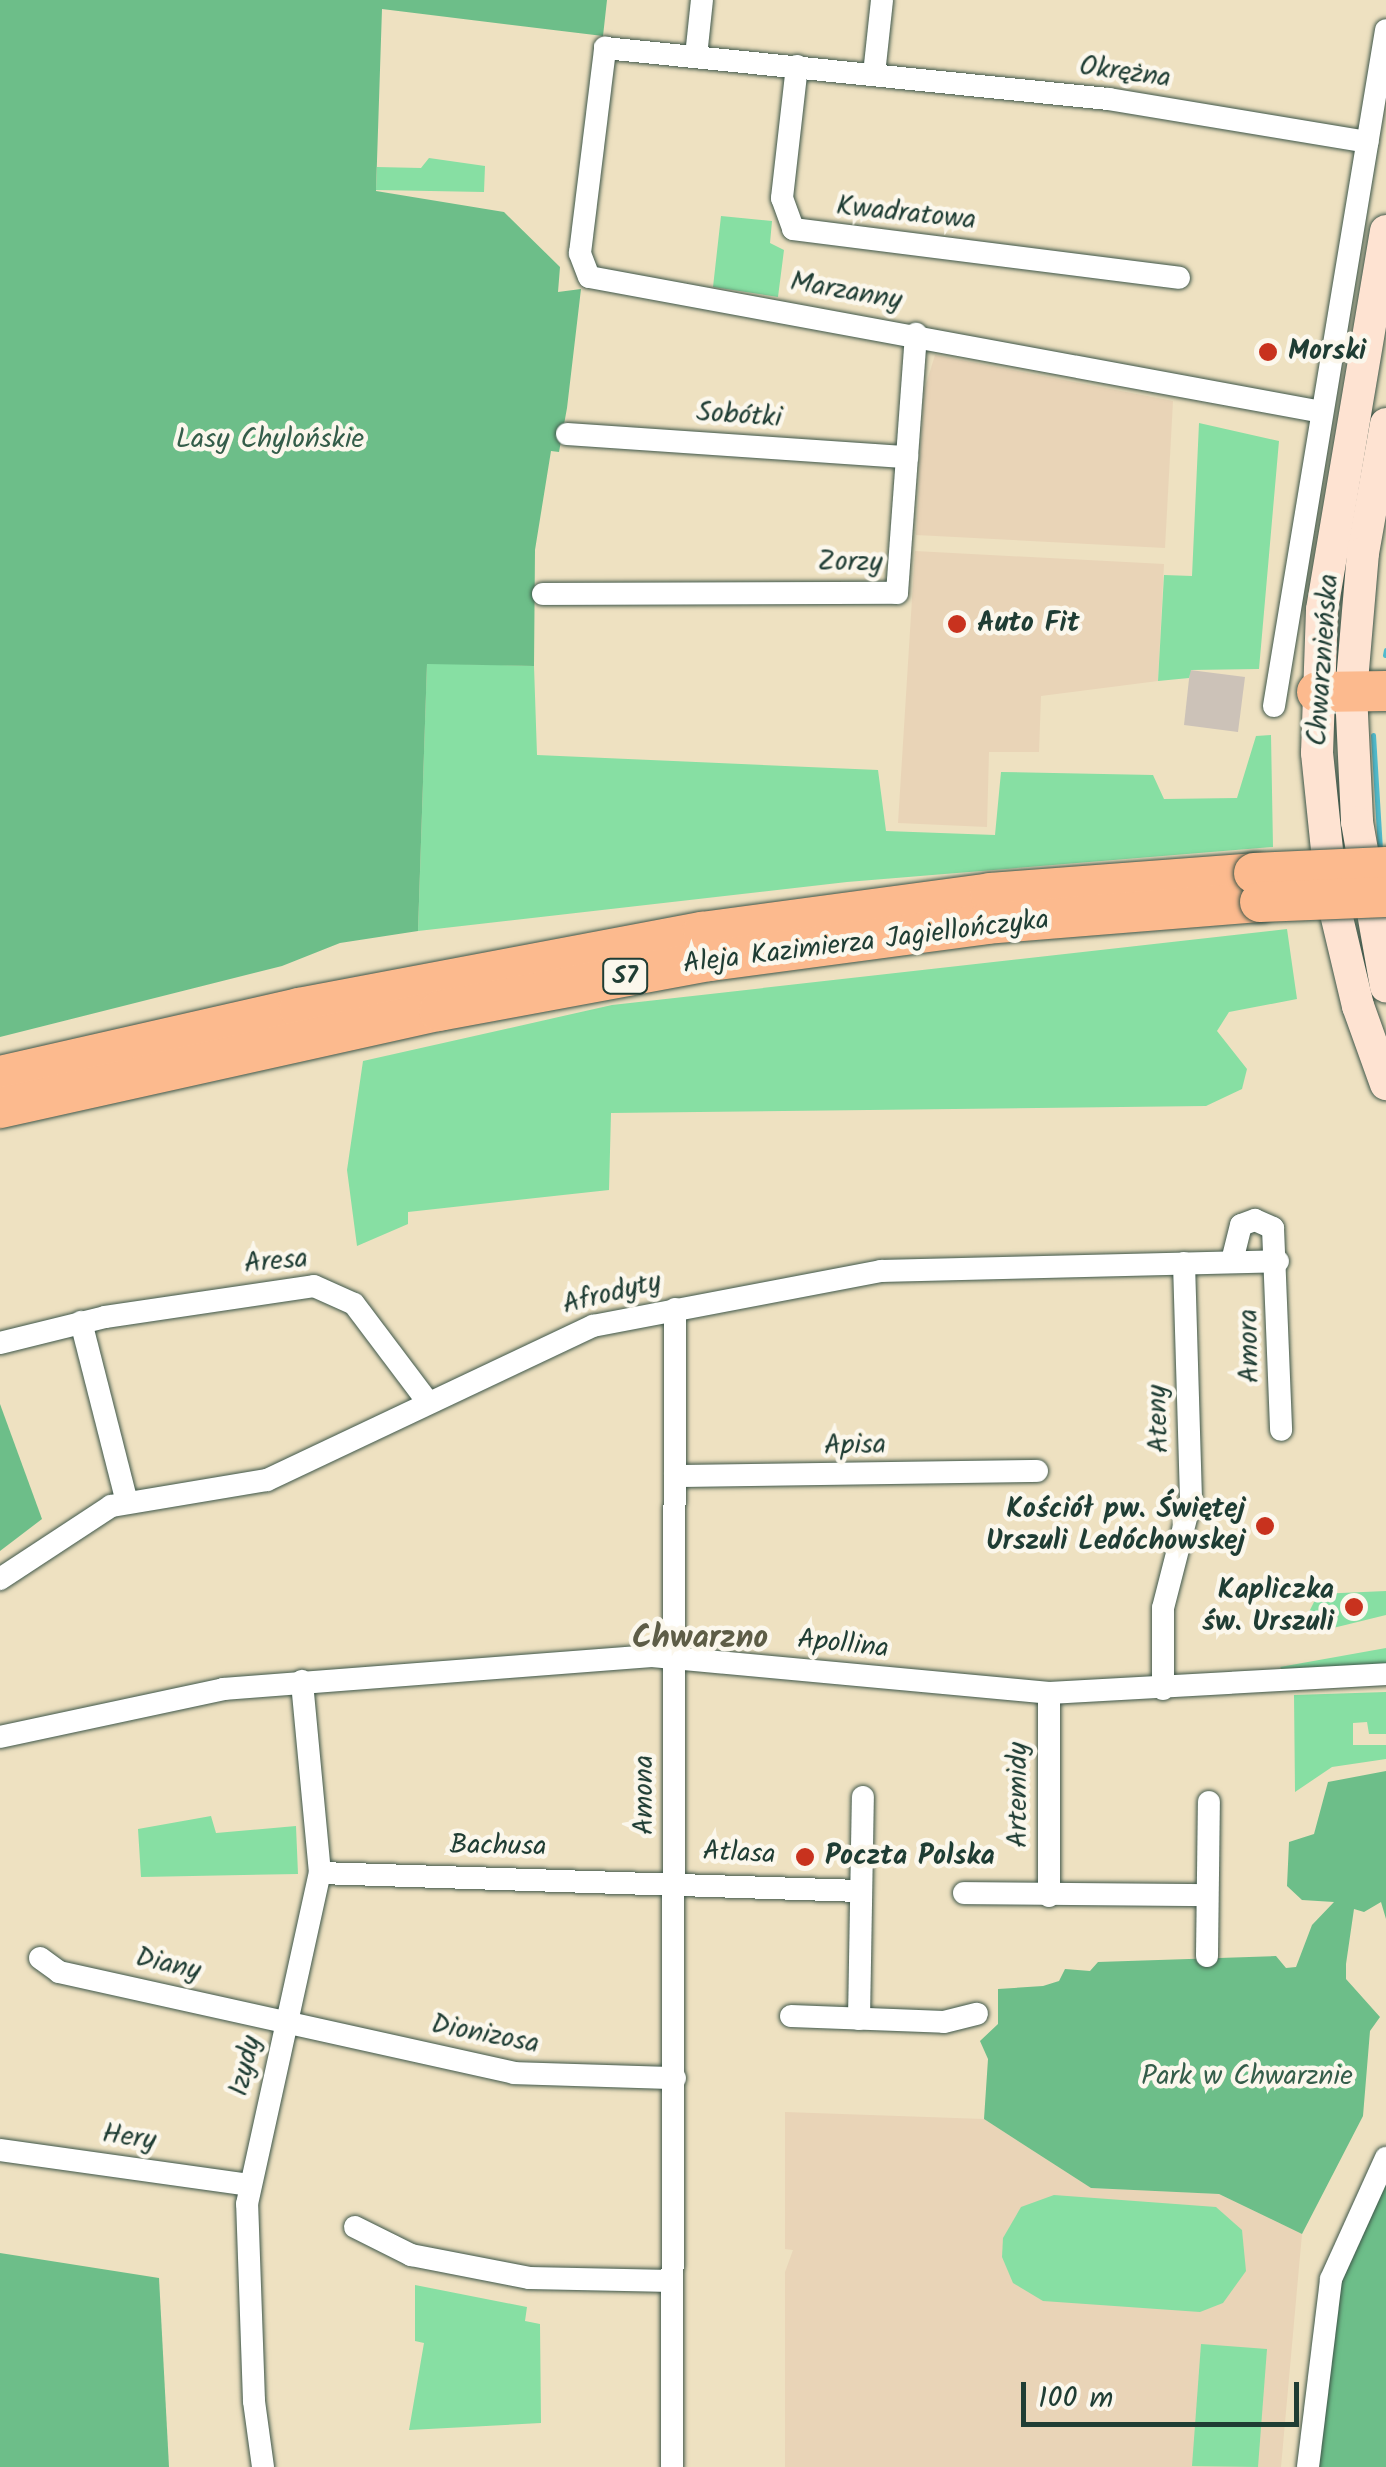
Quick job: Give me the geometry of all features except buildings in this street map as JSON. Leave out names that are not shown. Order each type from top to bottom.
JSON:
[{"type":"highway","name":"Aleja Kazimierza Jagiellończyka","points":[[0,1108],[439,1011],[710,961],[1257,888],[1386,867]]},
{"type":"highway","name":"Aleja Kazimierza Jagiellończyka","points":[[0,1076],[299,1008],[703,932],[990,894],[1257,888],[1386,897]]},
{"type":"main road","name":"Chwarznieńska","points":[[1386,231],[1338,501],[1357,822],[1386,986]]},
{"type":"main road","name":"Chwarznieńska","points":[[1386,424],[1362,553],[1351,692],[1318,783],[1332,897],[1358,1006],[1386,1084]]},
{"type":"street","points":[[696,56],[702,0]]},
{"type":"street","points":[[874,74],[882,0]]},
{"type":"street","name":"Chwarznieńska","points":[[1274,706],[1386,30]]},
{"type":"street","name":"Okrężna","points":[[604,48],[1108,99],[1367,142]]},
{"type":"street","name":"Marzanny","points":[[604,48],[580,253],[584,272],[1322,412]]},
{"type":"street","name":"Kwadratowa","points":[[797,66],[782,198],[792,229],[1179,278]]},
{"type":"street","name":"Zorzy","points":[[543,594],[897,593],[916,334]]},
{"type":"street","name":"Sobótki","points":[[567,434],[907,457]]},
{"type":"street","points":[[1232,1261],[1234,1234],[1256,1220],[1275,1231],[1278,1261]]},
{"type":"street","name":"Afrodyty","points":[[0,1579],[94,1514],[127,1502],[266,1480],[570,1332],[675,1309],[913,1268],[1278,1261]]},
{"type":"street","name":"Amora","points":[[1278,1261],[1281,1430]]},
{"type":"street","name":"Ateny","points":[[1163,1689],[1163,1608],[1191,1500],[1184,1262]]},
{"type":"street","name":"Aresa","points":[[0,1343],[81,1322],[314,1286],[354,1304],[426,1402]]},
{"type":"street","name":"Amona","points":[[672,2467],[675,1309]]},
{"type":"street","points":[[81,1322],[127,1502]]},
{"type":"street","name":"Apisa","points":[[675,1476],[1036,1471]]},
{"type":"street","name":"Apollina","points":[[0,1738],[149,1702],[302,1681],[675,1657],[1050,1693],[1386,1674]]},
{"type":"street","name":"Izydy","points":[[263,2467],[254,2401],[249,2184],[320,1873],[302,1681]]},
{"type":"street","name":"Artemidy","points":[[1049,1896],[1050,1693]]},
{"type":"street","points":[[859,2019],[863,1797]]},
{"type":"street","points":[[1208,1956],[1209,1802]]},
{"type":"street","name":"Bachusa","points":[[320,1873],[675,1881]]},
{"type":"street","name":"Atlasa","points":[[675,1881],[860,1890]]},
{"type":"street","points":[[964,1893],[1208,1895]]},
{"type":"street","name":"Diany","points":[[40,1958],[59,1972],[287,2023]]},
{"type":"street","points":[[791,2016],[944,2022],[976,2014]]},
{"type":"street","name":"Dionizosa","points":[[287,2023],[543,2078],[674,2078]]},
{"type":"street","name":"Hery","points":[[0,2150],[249,2184]]},
{"type":"street","points":[[1308,2467],[1331,2279],[1386,2158]]},
{"type":"street","points":[[354,2227],[411,2254],[529,2278],[672,2281]]},
{"type":"shaded area","points":[[935,355],[1173,401],[1165,548],[916,535],[924,391]]},
{"type":"shaded area","points":[[915,551],[1164,564],[1158,681],[1041,696],[1039,752],[989,752],[987,827],[898,823]]},
{"type":"shaded area","points":[[1190,670],[1245,677],[1238,732],[1184,725]]},
{"type":"shaded area","points":[[785,2112],[984,2119],[1091,2188],[1219,2194],[1302,2234],[1281,2467],[785,2467],[785,2272],[793,2250],[785,2249]]},
{"type":"green space","name":"Lasy Chylońskie","points":[[0,0],[607,0],[603,36],[382,9],[376,191],[504,212],[560,267],[558,292],[581,289],[567,408],[559,452],[551,451],[535,550],[534,666],[427,664],[418,931],[340,943],[282,966],[0,1037]]},
{"type":"green space","points":[[429,158],[485,166],[484,192],[376,190],[377,167],[421,168]]},
{"type":"green space","points":[[721,216],[772,221],[770,243],[784,250],[778,297],[713,287]]},
{"type":"green space","points":[[1199,423],[1279,441],[1259,669],[1191,670],[1189,678],[1158,681],[1164,575],[1192,576]]},
{"type":"green space","points":[[427,663],[534,666],[537,755],[878,770],[886,831],[995,835],[1001,772],[1153,775],[1164,799],[1237,798],[1256,736],[1271,735],[1273,847],[847,882],[418,931]]},
{"type":"green space","points":[[1287,929],[1297,999],[1229,1012],[1217,1031],[1247,1069],[1242,1089],[1206,1106],[611,1113],[609,1190],[408,1212],[408,1224],[357,1246],[347,1170],[363,1061],[612,1005]]},
{"type":"green space","points":[[0,1404],[42,1519],[0,1551]]},
{"type":"green space","points":[[1386,1591],[1386,1615],[1329,1629],[1308,1614],[1318,1594]]},
{"type":"green space","points":[[1386,1648],[1386,1666],[1285,1673],[1280,1667]]},
{"type":"green space","points":[[1386,1692],[1386,1734],[1369,1734],[1367,1722],[1353,1723],[1353,1745],[1386,1745],[1386,1759],[1332,1767],[1295,1792],[1294,1695]]},
{"type":"green space","name":"Park w Chwarznie","points":[[1386,1771],[1386,1919],[1381,1902],[1364,1912],[1354,1909],[1346,1964],[1346,1979],[1380,2017],[1370,2031],[1363,2116],[1302,2234],[1219,2194],[1091,2188],[984,2119],[988,2059],[980,2041],[998,2024],[998,1989],[1043,1986],[1059,1981],[1065,1969],[1090,1971],[1098,1962],[1276,1956],[1286,1968],[1296,1967],[1312,1925],[1334,1902],[1302,1900],[1287,1886],[1289,1842],[1314,1834],[1328,1782]]},
{"type":"green space","points":[[211,1816],[216,1833],[296,1826],[298,1874],[141,1877],[138,1829]]},
{"type":"green space","points":[[1386,2176],[1386,2467],[1318,2467],[1342,2270]]},
{"type":"green space","points":[[1054,2195],[1216,2207],[1242,2230],[1246,2271],[1223,2303],[1200,2312],[1043,2301],[1013,2283],[1002,2257],[1003,2238],[1021,2207]]},
{"type":"green space","points":[[0,2253],[159,2278],[169,2467],[0,2467]]},
{"type":"green space","points":[[415,2285],[527,2307],[525,2321],[540,2324],[541,2423],[409,2430],[424,2343],[415,2341]]},
{"type":"green space","points":[[1201,2344],[1267,2349],[1258,2467],[1192,2466]]},
{"type":"waterway","points":[[1385,655],[1386,650]]},
{"type":"waterway","points":[[1373,735],[1380,850]]},
{"type":"place","name":"Morski","points":[[1268,352]]},
{"type":"place","name":"Auto Fit","points":[[957,624]]},
{"type":"place","name":"Kościół pw. Świętej Urszuli Ledóchowskej","points":[[1265,1526]]},
{"type":"place","name":"Kapliczka św. Urszuli","points":[[1354,1607]]},
{"type":"place","name":"Poczta Polska","points":[[805,1857]]},
{"type":"district","name":"Chwarzno","points":[[700,1639]]}]
